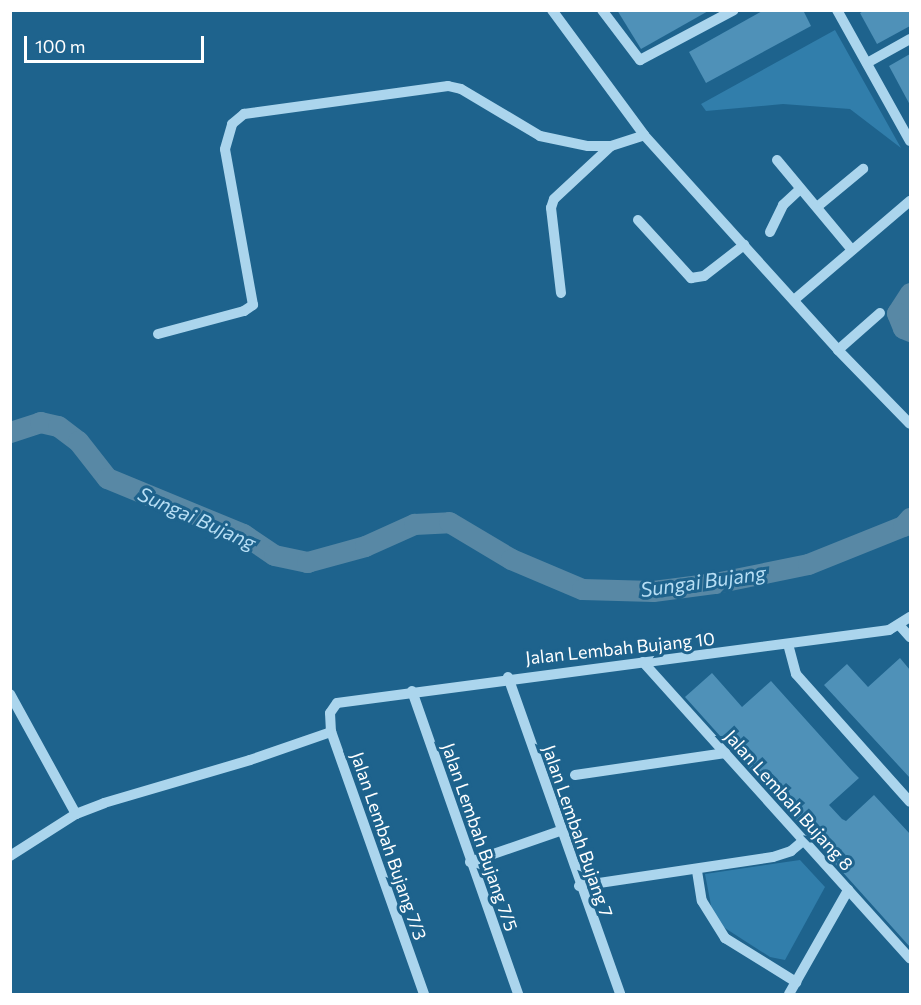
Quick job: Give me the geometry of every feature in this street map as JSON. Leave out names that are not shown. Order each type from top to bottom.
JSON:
[{"type":"street","points":[[552,10],[644,135],[838,350],[910,424]]},
{"type":"street","points":[[602,10],[640,60],[734,10]]},
{"type":"street","points":[[837,10],[910,141]]},
{"type":"street","points":[[867,63],[910,39]]},
{"type":"street","points":[[158,334],[244,312],[253,305],[225,149],[231,124],[244,114],[448,86],[461,89],[540,136],[588,146],[611,146],[644,135]]},
{"type":"street","points":[[561,293],[552,203],[611,146]]},
{"type":"street","points":[[777,160],[852,250]]},
{"type":"street","points":[[817,207],[863,169]]},
{"type":"street","points":[[770,232],[783,205],[800,189]]},
{"type":"street","points":[[794,300],[910,201]]},
{"type":"street","points":[[638,220],[691,278],[704,276],[744,245]]},
{"type":"street","points":[[838,350],[880,313]]},
{"type":"street","points":[[910,617],[900,626],[910,638]]},
{"type":"street","name":"Jalan Lembah Bujang 10","points":[[332,707],[343,700],[507,677],[788,644],[900,626]]},
{"type":"street","points":[[788,644],[796,674],[910,802]]},
{"type":"street","name":"Jalan Lembah Bujang 8","points":[[643,662],[910,959]]},
{"type":"street","name":"Jalan Lembah Bujang 7","points":[[507,677],[579,886],[620,994]]},
{"type":"street","name":"Jalan Lembah Bujang 7/5","points":[[412,691],[518,994]]},
{"type":"street","points":[[10,694],[76,814]]},
{"type":"street","name":"Jalan Lembah Bujang 7/3","points":[[332,707],[331,732],[424,994]]},
{"type":"street","points":[[10,856],[76,814],[331,732]]},
{"type":"street","points":[[575,775],[725,753]]},
{"type":"street","points":[[470,862],[560,831]]},
{"type":"street","points":[[579,886],[697,871],[784,855],[804,840]]},
{"type":"street","points":[[697,871],[702,901],[724,938],[796,982]]},
{"type":"street","points":[[789,994],[848,890]]},
{"type":"shaded area","points":[[835,30],[901,148],[850,109],[783,104],[706,111],[701,104]]},
{"type":"shaded area","points":[[800,860],[825,887],[785,960],[770,957],[714,921],[705,874]]},
{"type":"building","points":[[617,10],[710,10],[641,49]]},
{"type":"building","points":[[764,10],[803,10],[811,26],[706,83],[689,52]]},
{"type":"building","points":[[865,10],[910,10],[910,26],[877,44],[860,13]]},
{"type":"building","points":[[910,54],[910,105],[889,66]]},
{"type":"building","points":[[900,658],[910,670],[910,778],[824,685],[847,664],[868,687]]},
{"type":"building","points":[[712,673],[742,707],[771,681],[859,778],[829,805],[842,819],[846,821],[874,795],[910,834],[910,947],[685,697]]},
{"type":"waterway","name":"Sungai Bujang","points":[[910,293],[897,313],[903,328],[910,331]]},
{"type":"waterway","name":"Sungai Bujang","points":[[10,432],[40,422],[58,426],[78,441],[107,478],[243,534],[274,555],[307,562],[365,546],[414,524],[449,522],[511,559],[582,589],[653,591],[715,583],[808,564],[903,526],[910,518]]}]
